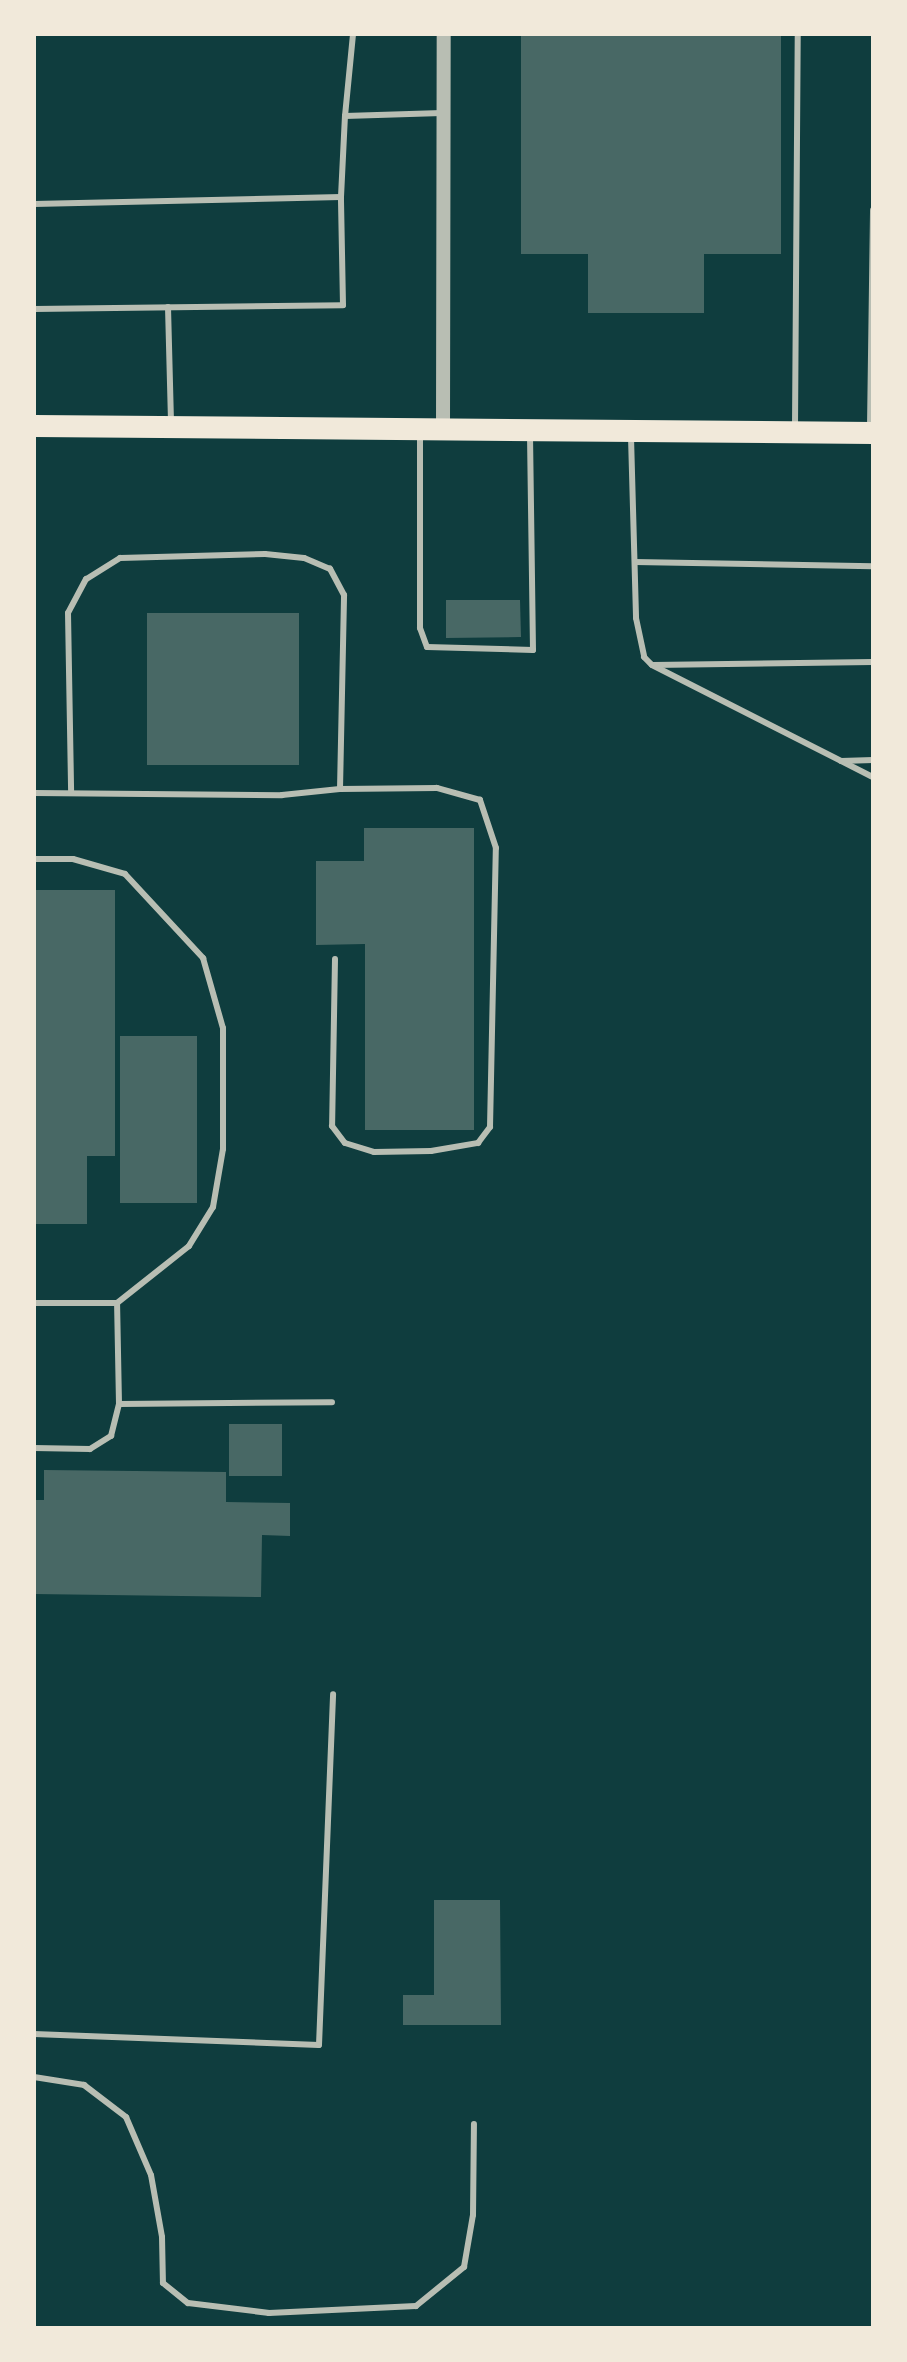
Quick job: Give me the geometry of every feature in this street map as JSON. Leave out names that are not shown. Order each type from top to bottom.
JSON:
[{"type":"highway","points":[[34,426],[872,433]]},
{"type":"street","points":[[443,429],[444,34]]},
{"type":"lane","points":[[34,309],[343,305],[341,197],[353,34]]},
{"type":"lane","points":[[795,432],[798,34]]},
{"type":"lane","points":[[345,116],[442,113]]},
{"type":"lane","points":[[34,204],[341,197]]},
{"type":"lane","points":[[872,433],[873,210]]},
{"type":"lane","points":[[168,307],[171,428]]},
{"type":"lane","points":[[420,429],[420,628],[427,647],[533,650],[530,429]]},
{"type":"lane","points":[[630,430],[638,640],[644,657],[652,665],[873,777]]},
{"type":"lane","points":[[71,793],[68,613],[86,579],[120,558],[265,554],[304,558],[330,569],[344,595],[340,789]]},
{"type":"lane","points":[[635,562],[873,566]]},
{"type":"lane","points":[[652,665],[873,662]]},
{"type":"lane","points":[[839,761],[873,760]]},
{"type":"lane","points":[[34,793],[282,795],[340,789],[437,788],[480,800],[496,848],[490,1127],[478,1143],[431,1151],[374,1152],[345,1143],[332,1126],[335,959]]},
{"type":"lane","points":[[34,859],[73,859],[125,874],[203,958],[223,1028],[223,1149],[213,1207],[189,1246],[117,1303],[34,1303]]},
{"type":"lane","points":[[34,1448],[90,1449],[111,1436],[119,1404],[117,1303]]},
{"type":"lane","points":[[119,1404],[332,1402]]},
{"type":"lane","points":[[34,2034],[319,2045],[333,1694]]},
{"type":"lane","points":[[34,2077],[84,2085],[126,2117],[151,2175],[162,2237],[163,2283],[188,2303],[269,2313],[416,2306],[464,2267],[473,2215],[474,2124]]},
{"type":"building","points":[[521,34],[781,34],[781,254],[704,254],[704,313],[588,313],[588,254],[521,254]]},
{"type":"building","points":[[446,600],[520,600],[521,637],[446,638]]},
{"type":"building","points":[[147,613],[299,613],[299,765],[147,765]]},
{"type":"building","points":[[364,828],[474,828],[474,1130],[365,1130],[365,944],[316,945],[316,861],[364,861]]},
{"type":"building","points":[[34,890],[115,890],[115,1156],[87,1156],[87,1224],[34,1224]]},
{"type":"building","points":[[120,1036],[197,1036],[197,1203],[120,1203]]},
{"type":"building","points":[[229,1424],[282,1424],[282,1476],[229,1476]]},
{"type":"building","points":[[44,1470],[226,1472],[226,1502],[290,1503],[290,1536],[262,1535],[261,1597],[34,1594],[34,1500],[44,1500]]},
{"type":"building","points":[[434,1900],[500,1900],[501,2025],[403,2025],[403,1995],[434,1995]]}]
